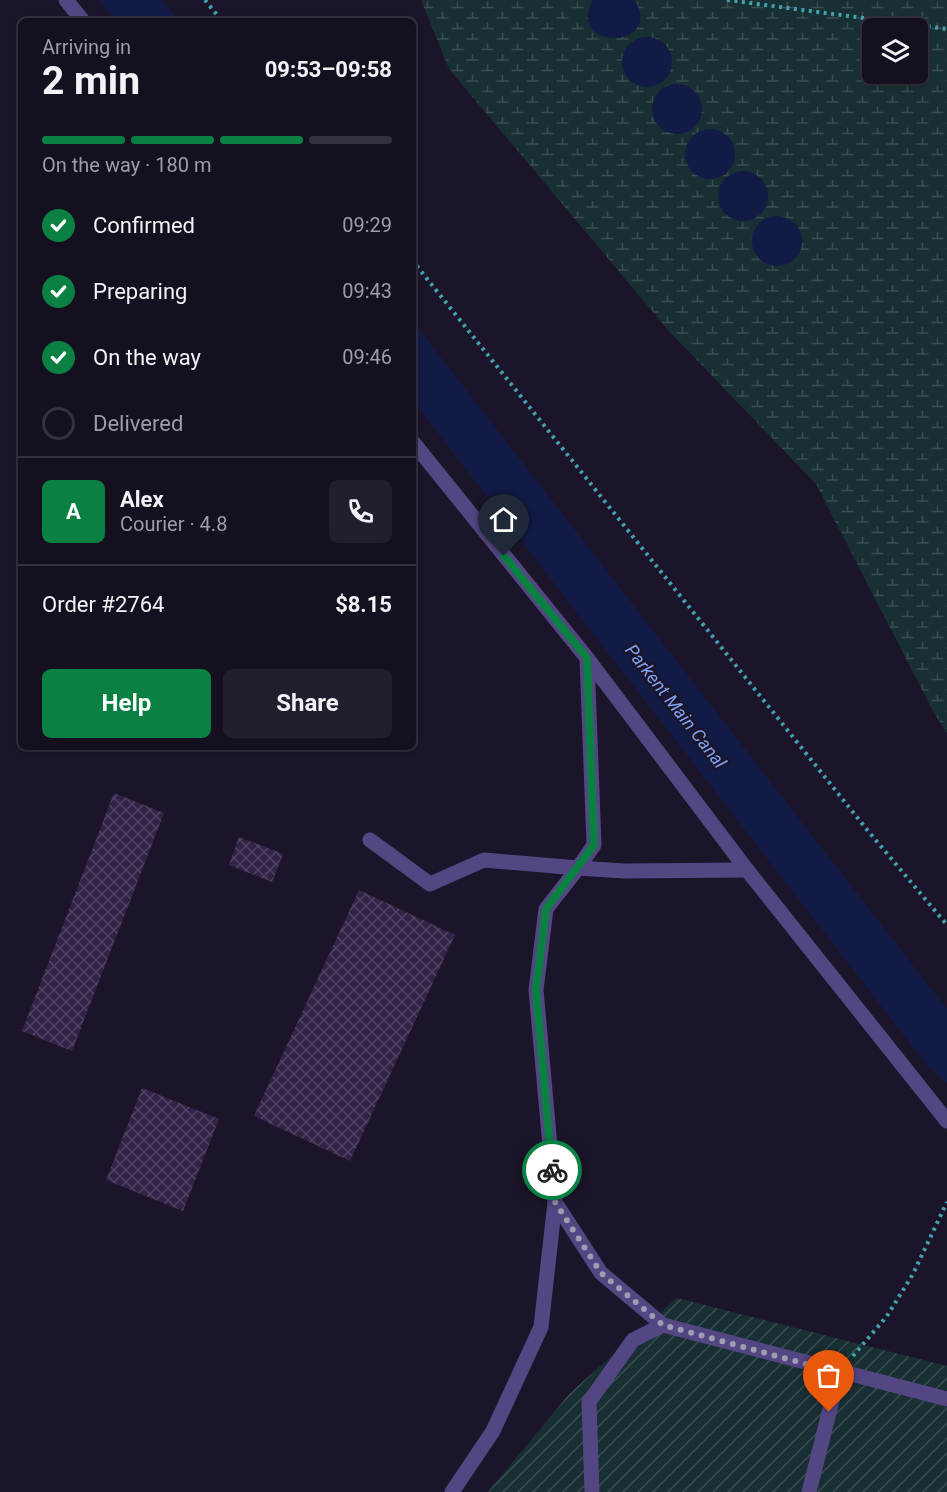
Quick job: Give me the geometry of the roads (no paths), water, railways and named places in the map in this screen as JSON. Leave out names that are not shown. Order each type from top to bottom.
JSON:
[{"type":"street","points":[[66,0],[81,18]]},
{"type":"street","points":[[416,446],[587,658],[747,870],[947,1121]]},
{"type":"street","points":[[452,1492],[493,1431],[541,1327],[555,1202],[536,990],[546,909],[594,845],[587,658]]},
{"type":"street","points":[[370,840],[430,884],[484,860],[624,871],[747,870]]},
{"type":"street","points":[[555,1202],[601,1273],[663,1325],[839,1373],[947,1399]]},
{"type":"street","points":[[591,1492],[589,1402],[633,1340],[663,1325]]},
{"type":"street","points":[[809,1492],[839,1373]]},
{"type":"water","points":[[99,0],[162,0],[177,18],[114,18]]},
{"type":"water","points":[[593,0],[635,0],[640,17],[637,29],[627,36],[614,38],[601,35],[591,28],[588,16]]},
{"type":"water","points":[[642,37],[652,37],[665,44],[672,57],[672,67],[665,80],[652,87],[642,87],[633,83],[626,76],[622,67],[622,57],[626,48],[633,41]]},
{"type":"water","points":[[672,84],[682,84],[695,91],[702,104],[702,114],[695,127],[682,134],[672,134],[663,130],[656,123],[652,114],[652,104],[656,95],[663,88]]},
{"type":"water","points":[[705,129],[715,129],[728,136],[735,149],[735,159],[728,172],[715,179],[705,179],[696,175],[689,168],[685,159],[685,149],[689,140],[696,133]]},
{"type":"water","points":[[738,171],[748,171],[761,178],[768,191],[768,201],[761,214],[748,221],[738,221],[729,217],[722,210],[718,201],[718,191],[722,182],[729,175]]},
{"type":"water","points":[[772,216],[782,216],[795,223],[802,236],[802,246],[795,259],[782,266],[772,266],[763,262],[756,255],[752,246],[752,236],[756,227],[763,220]]},
{"type":"water","name":"Parkent Main Canal","points":[[416,325],[947,1009],[947,1084],[926,1064],[416,405]]}]
